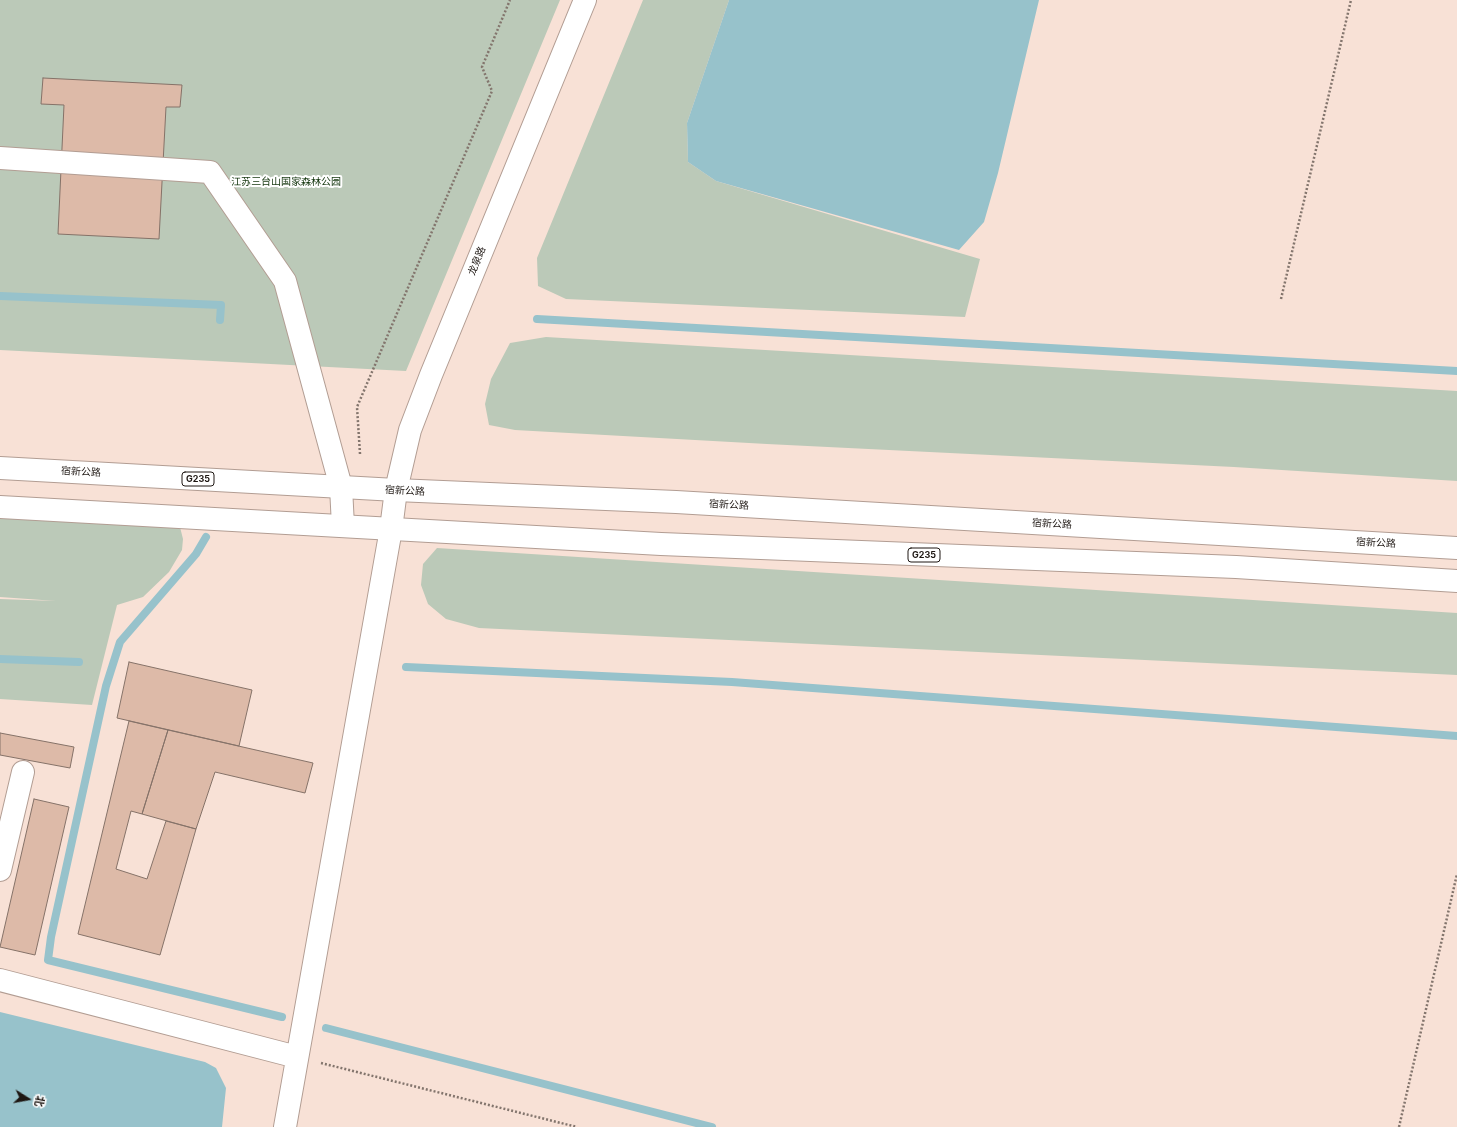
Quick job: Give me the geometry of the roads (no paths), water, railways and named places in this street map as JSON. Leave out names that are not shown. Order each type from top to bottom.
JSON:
[{"type":"main road","name":"龙泉路","points":[[285,1127],[391,529],[396,490],[410,430],[431,375],[585,0]]},
{"type":"main road","points":[[0,158],[210,172],[286,281],[341,487],[343,526]]},
{"type":"main road","name":"宿新公路","points":[[0,468],[396,490],[676,502],[1457,548]]},
{"type":"main road","name":"G235","points":[[0,507],[661,544],[1236,567],[1457,581]]},
{"type":"main road","points":[[0,870],[23,772]]},
{"type":"main road","points":[[0,980],[297,1056]]},
{"type":"water","points":[[729,0],[1039,0],[998,173],[984,222],[959,250],[716,181],[688,162],[687,123]]},
{"type":"water","points":[[0,1012],[205,1062],[216,1068],[226,1088],[222,1127],[0,1127]]},
{"type":"waterway","points":[[0,296],[221,305],[220,320]]},
{"type":"waterway","points":[[537,319],[1457,371]]},
{"type":"waterway","points":[[206,537],[196,554],[120,642],[106,686],[51,937],[48,960],[282,1017]]},
{"type":"waterway","points":[[0,659],[79,662]]},
{"type":"waterway","points":[[406,667],[732,682],[1457,736]]},
{"type":"waterway","points":[[326,1028],[712,1127]]},
{"type":"park label","name":"江苏三台山国家森林公园","points":[[286,182]]}]
